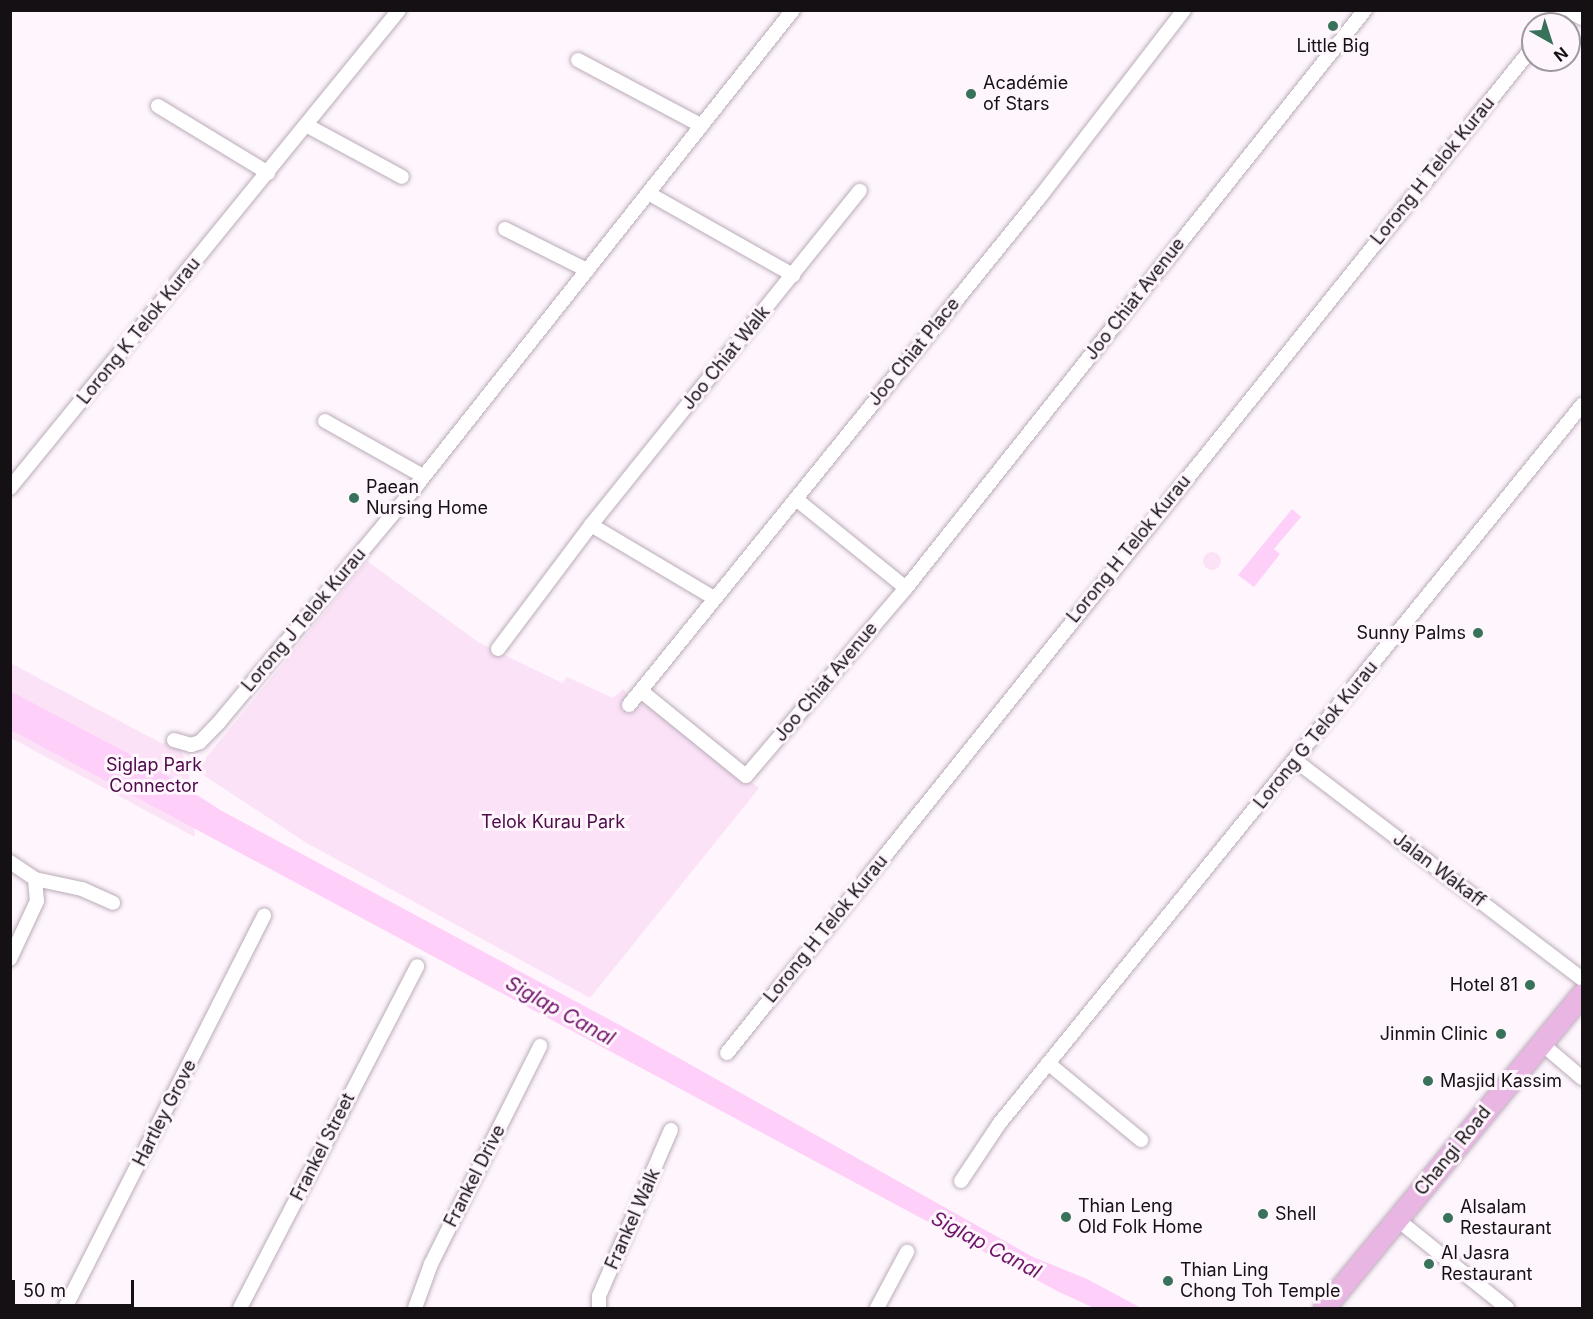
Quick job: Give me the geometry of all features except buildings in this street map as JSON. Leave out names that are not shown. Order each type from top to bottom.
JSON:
[{"type":"main road","name":"Changi Road","points":[[1324,1308],[1582,994]]},
{"type":"street","name":"Lorong K Telok Kurau","points":[[10,488],[399,10]]},
{"type":"street","name":"Lorong J Telok Kurau","points":[[174,740],[191,745],[209,734],[423,476],[793,10]]},
{"type":"street","name":"Joo Chiat Place","points":[[746,776],[636,698],[714,598],[1040,197],[1184,10]]},
{"type":"street","name":"Joo Chiat Avenue","points":[[746,776],[906,588],[1365,10]]},
{"type":"street","points":[[1570,10],[1582,17]]},
{"type":"street","points":[[578,60],[702,126]]},
{"type":"street","name":"Lorong H Telok Kurau","points":[[727,1053],[1521,62]]},
{"type":"street","points":[[158,106],[268,173]]},
{"type":"street","points":[[306,125],[402,177]]},
{"type":"street","name":"Joo Chiat Walk","points":[[498,649],[591,525],[860,191]]},
{"type":"street","points":[[648,193],[793,275]]},
{"type":"street","points":[[505,229],[587,270]]},
{"type":"street","name":"Lorong G Telok Kurau","points":[[961,1181],[999,1124],[1296,761],[1582,405]]},
{"type":"street","points":[[325,421],[423,476]]},
{"type":"street","points":[[796,499],[906,588]]},
{"type":"street","points":[[591,525],[714,598]]},
{"type":"street","name":"Jalan Wakaff","points":[[1296,761],[1582,979]]},
{"type":"street","points":[[10,862],[35,879],[82,889],[113,903]]},
{"type":"street","points":[[10,959],[34,915],[38,901],[35,879]]},
{"type":"street","name":"Hartley Grove","points":[[65,1308],[264,916]]},
{"type":"street","name":"Frankel Street","points":[[240,1308],[417,966]]},
{"type":"street","points":[[1541,1043],[1582,1078]]},
{"type":"street","name":"Frankel Drive","points":[[416,1308],[431,1264],[540,1046]]},
{"type":"street","points":[[1048,1064],[1141,1140]]},
{"type":"street","name":"Frankel Walk","points":[[599,1308],[599,1296],[671,1130]]},
{"type":"street","points":[[1398,1220],[1507,1308]]},
{"type":"street","points":[[877,1308],[907,1252]]},
{"type":"green space","points":[[1212,552],[1218,555],[1221,561],[1218,567],[1212,570],[1206,567],[1203,561],[1206,555]]},
{"type":"green space","name":"Telok Kurau Park","points":[[367,561],[478,642],[562,683],[567,677],[613,698],[623,689],[628,695],[625,700],[635,709],[644,704],[759,788],[590,998],[305,842],[196,770]]},
{"type":"green space","name":"Siglap Park Connector","points":[[10,663],[163,744],[168,738],[180,745],[189,776],[195,837],[11,738]]},
{"type":"water","points":[[1292,509],[1301,517],[1274,549],[1280,554],[1254,587],[1238,575]]},
{"type":"water","name":"Siglap Canal","points":[[10,691],[150,765],[222,811],[627,1029],[1033,1257],[1087,1279],[1141,1308],[1094,1308],[1059,1292],[11,730]]},
{"type":"place","name":"Little Big","points":[[1333,26]]},
{"type":"place","name":"Académie of Stars","points":[[971,94]]},
{"type":"place","name":"Paean Nursing Home","points":[[354,498]]},
{"type":"place","name":"Sunny Palms","points":[[1478,633]]},
{"type":"place","name":"Hotel 81","points":[[1530,985]]},
{"type":"place","name":"Jinmin Clinic","points":[[1501,1034]]},
{"type":"place","name":"Masjid Kassim","points":[[1428,1081]]},
{"type":"place","name":"Shell","points":[[1263,1214]]},
{"type":"place","name":"Thian Leng Old Folk Home","points":[[1066,1217]]},
{"type":"place","name":"Alsalam Restaurant","points":[[1448,1218]]},
{"type":"place","name":"Al Jasra Restaurant","points":[[1429,1264]]},
{"type":"place","name":"Thian Ling Chong Toh Temple","points":[[1168,1281]]}]
